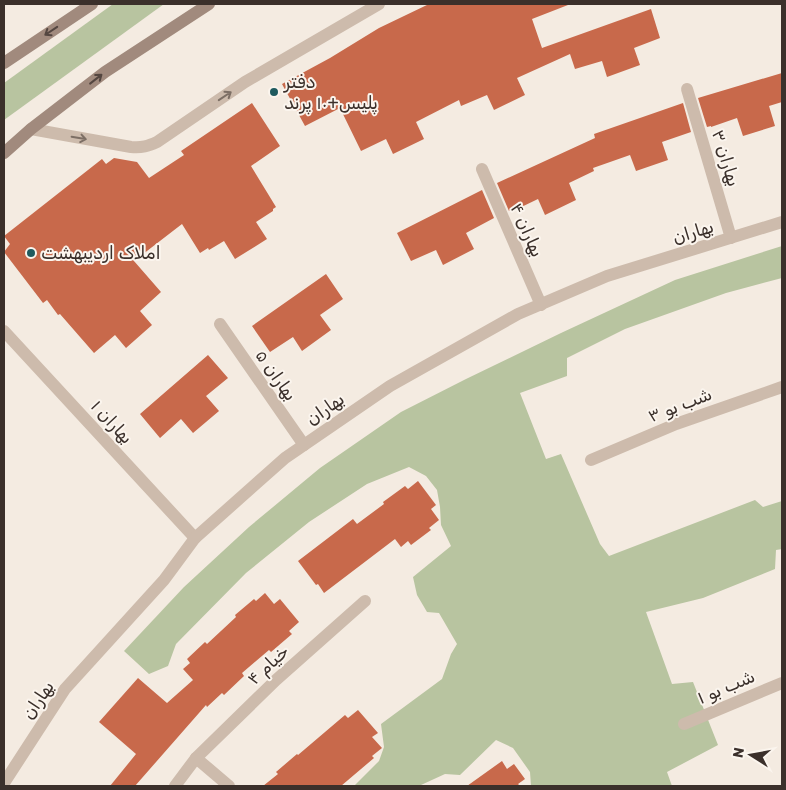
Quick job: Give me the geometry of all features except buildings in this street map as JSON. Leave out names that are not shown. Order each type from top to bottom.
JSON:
[{"type":"main road","points":[[4,63],[92,4]]},
{"type":"main road","points":[[4,153],[31,129],[105,72],[209,4]]},
{"type":"street","points":[[31,129],[131,148],[148,146],[157,142],[245,82],[379,4]]},
{"type":"street","name":"بهاران ۳","points":[[687,89],[732,238]]},
{"type":"street","name":"بهاران ۴","points":[[482,169],[541,305]]},
{"type":"street","name":"بهاران","points":[[4,783],[66,689],[164,580],[195,538],[285,458],[390,386],[518,314],[607,276],[782,222]]},
{"type":"street","name":"بهاران ۵","points":[[220,324],[304,445]]},
{"type":"street","name":"بهاران ۱","points":[[4,330],[195,538]]},
{"type":"street","name":"شب بو ۳","points":[[591,460],[676,424],[782,387]]},
{"type":"street","name":"خیام ۴","points":[[175,786],[196,758],[276,680],[366,602]]},
{"type":"street","name":"شب بو ۱","points":[[684,724],[782,683]]},
{"type":"street","points":[[196,758],[228,786]]},
{"type":"green space","points":[[113,4],[164,4],[4,120],[4,83]]},
{"type":"green space","points":[[782,246],[782,278],[726,293],[625,329],[567,358],[567,376],[520,393],[546,459],[561,454],[600,544],[609,556],[755,500],[763,507],[782,501],[782,549],[776,550],[775,569],[703,598],[646,612],[672,684],[693,682],[718,745],[667,772],[672,786],[531,786],[530,772],[513,748],[496,740],[460,775],[445,774],[419,786],[354,786],[379,761],[384,747],[381,724],[442,679],[451,654],[457,644],[439,613],[427,612],[417,595],[413,577],[451,546],[441,525],[437,490],[426,476],[409,467],[367,484],[309,522],[246,573],[176,644],[168,666],[149,674],[124,651],[184,587],[249,527],[320,468],[401,412],[561,333],[675,280]]},
{"type":"place","name":"دفتر پلیس+۱۰ پرند","points":[[274,92]]},
{"type":"place","name":"املاک اردیبهشت","points":[[31,253]]}]
